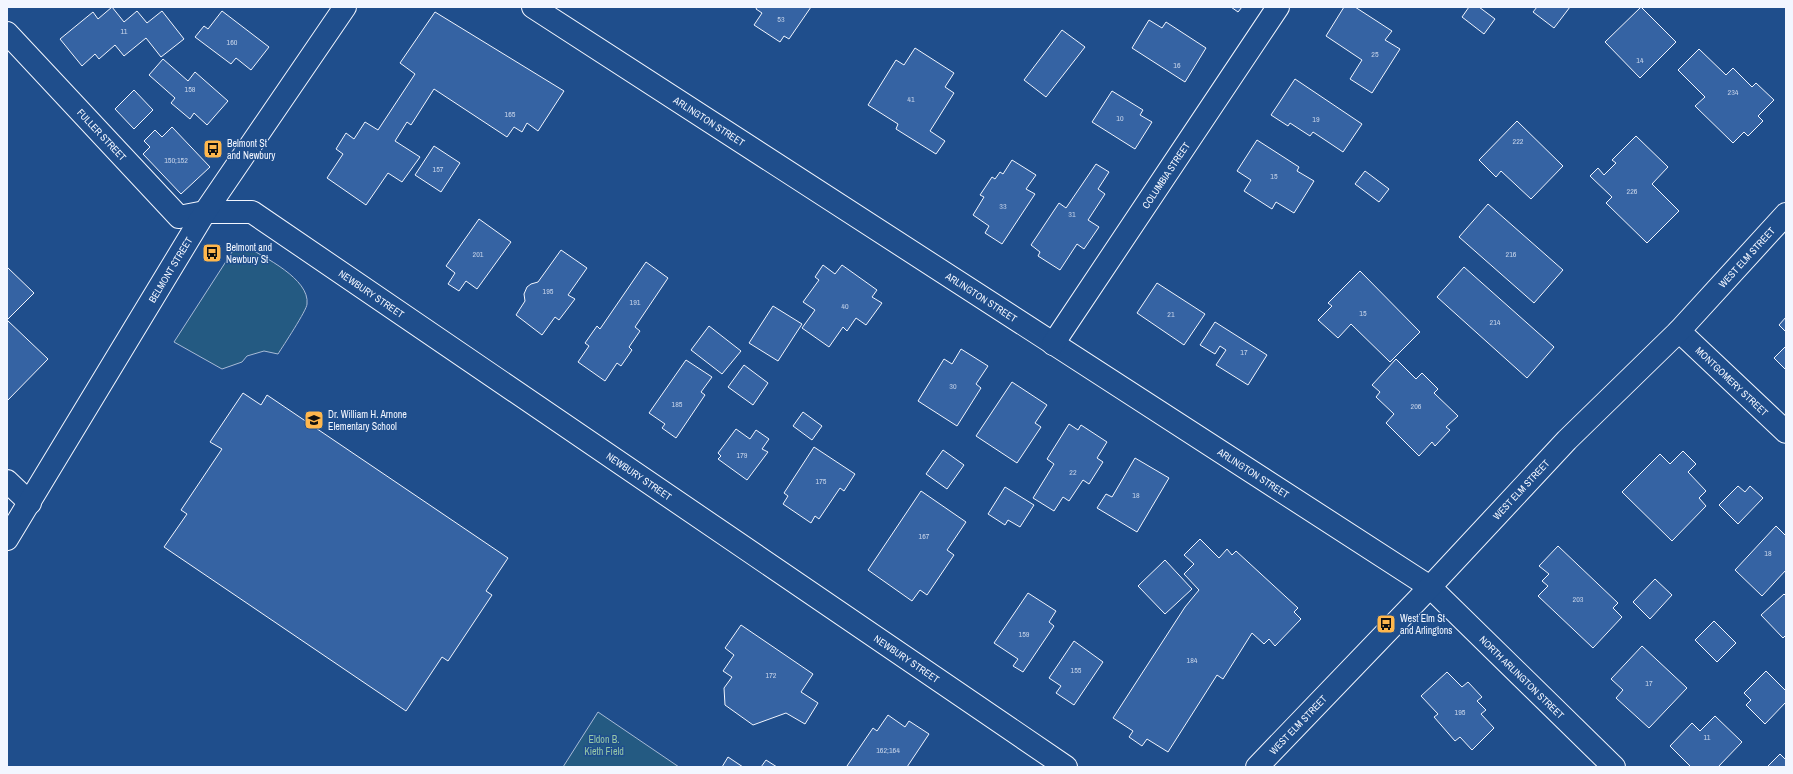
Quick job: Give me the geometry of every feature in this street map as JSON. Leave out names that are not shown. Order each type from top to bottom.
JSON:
[{"type":"street","name":"BELMONT STREET","points":[[7,539],[205,212],[345,7]]},
{"type":"street","name":"ARLINGTON STREET","points":[[533,7],[1430,587]]},
{"type":"street","name":"COLUMBIA STREET","points":[[1053,344],[1278,7]]},
{"type":"street","name":"FULLER STREET","points":[[7,33],[179,217],[205,212]]},
{"type":"street","name":"NEWBURY STREET","points":[[205,212],[252,212],[1066,767]]},
{"type":"street","name":"WEST ELM STREET","points":[[1257,767],[1430,587],[1567,440],[1679,331],[1786,214]]},
{"type":"street","name":"MONTGOMERY STREET","points":[[1679,331],[1786,432]]},
{"type":"street","points":[[7,481],[30,503]]},
{"type":"street","name":"NORTH ARLINGTON STREET","points":[[1430,587],[1614,767]]},
{"type":"green space","points":[[236,246],[245,246],[274,263],[294,278],[306,295],[307,304],[278,354],[264,351],[247,356],[242,362],[222,369],[174,342]]},
{"type":"green space","name":"Eldon B. Kieth Field","points":[[598,712],[679,767],[563,767]]},
{"type":"building","points":[[112,7],[124,22],[137,11],[147,23],[162,11],[184,39],[161,57],[146,38],[124,56],[115,45],[99,59],[95,54],[82,66],[60,39],[93,12],[98,19]]},
{"type":"building","points":[[757,7],[811,7],[789,39],[784,36],[780,42],[754,25],[762,13],[756,9]]},
{"type":"building","points":[[1231,7],[1242,7],[1238,12]]},
{"type":"building","points":[[1344,7],[1355,7],[1392,31],[1385,40],[1400,49],[1372,93],[1350,79],[1362,60],[1326,36]]},
{"type":"building","points":[[1469,7],[1479,7],[1495,19],[1484,34],[1462,17]]},
{"type":"building","points":[[1537,7],[1570,7],[1554,28],[1533,12]]},
{"type":"building","points":[[1641,7],[1676,42],[1640,78],[1605,42]]},
{"type":"building","points":[[222,11],[269,47],[251,70],[236,58],[231,64],[195,37],[204,26],[208,29]]},
{"type":"building","points":[[435,12],[564,91],[538,131],[527,123],[522,132],[514,127],[507,137],[434,89],[411,125],[407,122],[395,141],[420,157],[402,182],[388,173],[366,205],[327,178],[343,154],[336,149],[346,133],[354,139],[365,122],[378,130],[415,74],[400,63]]},
{"type":"building","points":[[1149,20],[1162,28],[1166,22],[1206,48],[1185,82],[1132,48]]},
{"type":"building","points":[[1062,30],[1085,47],[1046,97],[1024,80]]},
{"type":"building","points":[[915,48],[954,73],[945,87],[954,93],[930,131],[945,141],[936,154],[896,129],[898,124],[868,105],[896,60],[904,65]]},
{"type":"building","points":[[1699,49],[1726,75],[1733,68],[1752,87],[1756,83],[1774,100],[1758,116],[1763,121],[1748,136],[1744,132],[1733,143],[1695,106],[1705,97],[1678,70]]},
{"type":"building","points":[[163,59],[188,81],[195,72],[228,101],[207,125],[194,113],[190,119],[171,103],[175,98],[149,75]]},
{"type":"building","points":[[1295,79],[1362,124],[1343,152],[1313,132],[1310,136],[1290,123],[1288,126],[1271,115]]},
{"type":"building","points":[[134,90],[153,110],[134,129],[115,109]]},
{"type":"building","points":[[1112,91],[1143,110],[1140,115],[1152,122],[1135,149],[1092,122]]},
{"type":"building","points":[[1517,121],[1563,166],[1531,199],[1501,171],[1496,177],[1479,160]]},
{"type":"building","points":[[172,127],[210,167],[181,194],[143,154],[150,147],[144,141],[155,130],[162,137]]},
{"type":"building","points":[[1636,136],[1668,167],[1652,184],[1679,211],[1647,243],[1606,203],[1612,197],[1590,176],[1598,168],[1604,175],[1616,163],[1612,160]]},
{"type":"building","points":[[1257,140],[1299,167],[1297,171],[1314,181],[1294,213],[1276,202],[1272,209],[1244,191],[1251,180],[1237,171]]},
{"type":"building","points":[[434,146],[460,163],[441,192],[415,175]]},
{"type":"building","points":[[1012,160],[1036,175],[1026,189],[1035,194],[1002,244],[985,233],[989,226],[973,215],[984,197],[980,195],[992,177],[995,179],[1000,172],[1003,174]]},
{"type":"building","points":[[1096,164],[1109,172],[1098,189],[1105,194],[1088,220],[1099,227],[1084,249],[1077,244],[1060,270],[1038,256],[1040,252],[1031,245],[1059,203],[1066,208]]},
{"type":"building","points":[[1365,171],[1389,189],[1379,202],[1355,184]]},
{"type":"building","points":[[1488,204],[1563,270],[1534,303],[1459,237]]},
{"type":"building","points":[[479,219],[511,242],[477,289],[466,281],[459,291],[448,284],[455,273],[446,266]]},
{"type":"building","points":[[561,250],[587,268],[568,295],[575,299],[559,320],[555,317],[542,335],[516,315],[525,301],[524,294],[527,287],[538,282]]},
{"type":"building","points":[[646,262],[668,278],[635,327],[640,331],[629,347],[632,350],[621,366],[617,363],[605,381],[578,362],[589,346],[585,343],[597,326],[600,329]]},
{"type":"building","points":[[823,265],[835,274],[842,265],[877,290],[872,297],[882,303],[866,325],[856,318],[847,331],[843,327],[829,347],[802,328],[815,310],[803,302],[819,280],[815,277]]},
{"type":"building","points":[[7,267],[34,293],[7,320]]},
{"type":"building","points":[[1464,267],[1554,347],[1527,378],[1437,297]]},
{"type":"building","points":[[1360,271],[1420,332],[1390,362],[1351,324],[1338,338],[1318,320],[1332,306],[1328,303]]},
{"type":"building","points":[[1157,283],[1205,314],[1184,345],[1137,313]]},
{"type":"building","points":[[773,306],[802,324],[778,361],[749,343]]},
{"type":"building","points":[[1786,317],[1786,332],[1779,325]]},
{"type":"building","points":[[7,320],[48,359],[7,401]]},
{"type":"building","points":[[1215,322],[1267,355],[1248,385],[1216,365],[1226,350],[1220,346],[1215,354],[1200,345]]},
{"type":"building","points":[[709,326],[741,351],[722,374],[691,350]]},
{"type":"building","points":[[1786,346],[1786,370],[1774,358]]},
{"type":"building","points":[[961,349],[988,366],[976,384],[981,388],[957,426],[918,401],[944,359],[952,364]]},
{"type":"building","points":[[1396,359],[1416,379],[1422,373],[1438,389],[1434,393],[1458,416],[1446,427],[1450,430],[1435,446],[1432,442],[1419,456],[1386,423],[1394,414],[1376,397],[1380,392],[1372,385]]},
{"type":"building","points":[[686,360],[712,377],[701,392],[705,395],[676,438],[662,428],[665,424],[649,413]]},
{"type":"building","points":[[744,365],[768,383],[753,405],[728,387]]},
{"type":"building","points":[[1012,382],[1047,405],[1035,423],[1041,427],[1017,463],[976,436]]},
{"type":"building","points":[[243,393],[261,405],[267,395],[508,558],[486,591],[492,595],[448,661],[442,657],[406,711],[164,547],[187,514],[181,510],[222,449],[210,442]]},
{"type":"building","points":[[803,412],[822,426],[812,440],[793,426]]},
{"type":"building","points":[[1069,424],[1078,430],[1081,425],[1107,442],[1097,458],[1103,462],[1089,484],[1083,480],[1069,501],[1063,497],[1054,511],[1033,498],[1054,464],[1047,459]]},
{"type":"building","points":[[736,429],[750,439],[756,430],[769,439],[762,449],[768,452],[747,480],[718,459],[721,456],[718,453]]},
{"type":"building","points":[[814,447],[855,474],[844,491],[840,488],[819,519],[815,516],[811,523],[783,504],[788,496],[784,493]]},
{"type":"building","points":[[943,450],[964,465],[947,489],[926,474]]},
{"type":"building","points":[[1683,451],[1696,464],[1688,472],[1706,491],[1699,498],[1706,506],[1672,541],[1622,492],[1660,454],[1670,464]]},
{"type":"building","points":[[1135,458],[1169,478],[1137,532],[1097,508],[1106,494],[1112,497]]},
{"type":"building","points":[[1738,486],[1745,492],[1750,486],[1763,498],[1738,524],[1719,505]]},
{"type":"building","points":[[1005,487],[1034,505],[1020,527],[1008,520],[1005,525],[988,514]]},
{"type":"building","points":[[921,491],[966,522],[947,550],[954,555],[927,595],[920,590],[912,601],[868,570]]},
{"type":"building","points":[[1776,526],[1786,536],[1786,570],[1762,596],[1735,570]]},
{"type":"building","points":[[1200,539],[1219,558],[1227,549],[1232,555],[1236,551],[1298,608],[1294,612],[1301,619],[1275,646],[1269,639],[1264,644],[1252,633],[1223,679],[1217,675],[1168,752],[1147,739],[1142,746],[1129,737],[1133,731],[1113,718],[1185,607],[1199,590],[1184,574],[1194,564],[1184,555]]},
{"type":"building","points":[[1558,546],[1618,603],[1613,608],[1622,617],[1593,648],[1538,596],[1548,586],[1542,581],[1549,574],[1539,566]]},
{"type":"building","points":[[1165,560],[1192,589],[1165,614],[1138,586]]},
{"type":"building","points":[[1655,579],[1672,595],[1650,619],[1633,602]]},
{"type":"building","points":[[1028,593],[1056,611],[1049,622],[1054,626],[1023,672],[1013,666],[1018,659],[994,643]]},
{"type":"building","points":[[1784,594],[1786,596],[1786,635],[1783,638],[1761,615]]},
{"type":"building","points":[[1714,621],[1736,643],[1717,662],[1695,640]]},
{"type":"building","points":[[741,625],[813,674],[801,692],[818,703],[805,724],[786,713],[753,725],[725,705],[724,688],[732,677],[723,671],[734,655],[725,648]]},
{"type":"building","points":[[1074,641],[1103,662],[1074,705],[1056,693],[1061,686],[1049,678]]},
{"type":"building","points":[[1642,646],[1687,688],[1649,728],[1616,698],[1623,690],[1611,679]]},
{"type":"building","points":[[1766,671],[1786,691],[1786,702],[1765,724],[1746,705],[1751,700],[1744,693]]},
{"type":"building","points":[[1447,672],[1462,687],[1468,682],[1482,697],[1477,701],[1486,710],[1481,714],[1494,728],[1472,750],[1460,737],[1455,741],[1434,717],[1438,714],[1421,696]]},
{"type":"building","points":[[888,715],[905,727],[909,721],[929,734],[907,767],[847,766],[873,728],[877,731]]},
{"type":"building","points":[[1715,716],[1742,742],[1718,767],[1691,767],[1670,746],[1692,723],[1700,731]]},
{"type":"building","points":[[1780,754],[1786,760],[1786,767],[1767,767]]},
{"type":"building","points":[[728,757],[743,767],[722,767]]},
{"type":"building","points":[[766,760],[777,767],[761,767]]},
{"type":"place","name":"Belmont St and Newbury","points":[[213,149]]},
{"type":"place","name":"Belmont and Newbury St","points":[[212,253]]},
{"type":"place","name":"Dr. William H. Arnone Elementary School","points":[[314,420]]},
{"type":"place","name":"West Elm St and Arlingtons","points":[[1386,624]]}]
